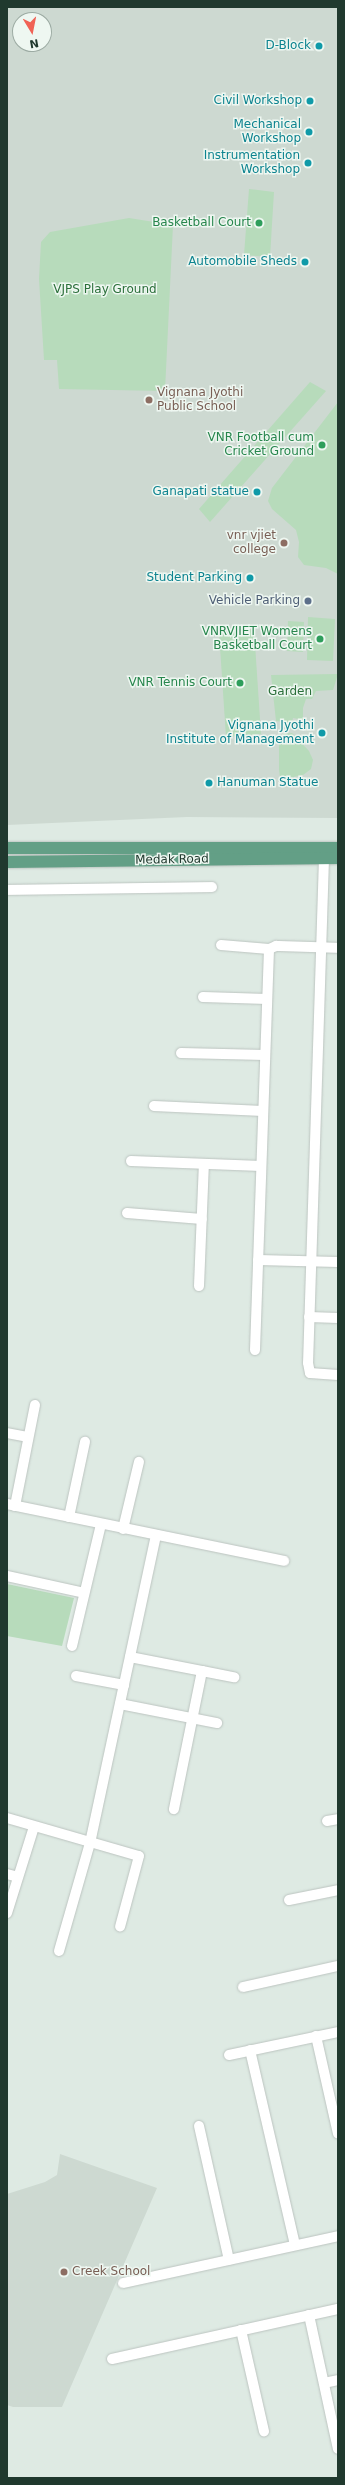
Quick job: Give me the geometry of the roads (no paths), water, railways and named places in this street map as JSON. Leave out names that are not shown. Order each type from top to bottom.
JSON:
[{"type":"main road","name":"Medak Road","points":[[7,848],[338,848]]},
{"type":"main road","name":"Medak Road","points":[[7,862],[338,858]]},
{"type":"street","points":[[324,858],[308,1369],[310,1373],[338,1375]]},
{"type":"street","points":[[7,890],[212,887]]},
{"type":"street","points":[[221,945],[269,949],[276,946],[338,948]]},
{"type":"street","points":[[255,1350],[269,949]]},
{"type":"street","points":[[203,997],[267,999]]},
{"type":"street","points":[[181,1053],[265,1055]]},
{"type":"street","points":[[154,1106],[263,1111]]},
{"type":"street","points":[[131,1161],[261,1166]]},
{"type":"street","points":[[199,1286],[204,1164]]},
{"type":"street","points":[[127,1213],[202,1219]]},
{"type":"street","points":[[258,1260],[338,1262]]},
{"type":"street","points":[[309,1318],[338,1318]]},
{"type":"street","points":[[34,1405],[28,1437],[11,1505],[284,1561]]},
{"type":"street","points":[[7,1432],[28,1437]]},
{"type":"street","points":[[69,1518],[85,1442]]},
{"type":"street","points":[[123,1529],[139,1462]]},
{"type":"street","points":[[72,1646],[100,1524]]},
{"type":"street","points":[[59,1951],[90,1843],[156,1535]]},
{"type":"street","points":[[7,1576],[84,1594]]},
{"type":"street","points":[[130,1657],[234,1677]]},
{"type":"street","points":[[174,1809],[202,1671]]},
{"type":"street","points":[[76,1676],[124,1685]]},
{"type":"street","points":[[120,1704],[217,1723]]},
{"type":"street","points":[[7,1818],[139,1856],[120,1928]]},
{"type":"street","points":[[327,1821],[338,1819]]},
{"type":"street","points":[[7,1913],[34,1827]]},
{"type":"street","points":[[7,1874],[18,1877]]},
{"type":"street","points":[[289,1900],[338,1890]]},
{"type":"street","points":[[243,1987],[338,1966]]},
{"type":"street","points":[[229,2055],[338,2032]]},
{"type":"street","points":[[316,2036],[338,2134]]},
{"type":"street","points":[[250,2050],[295,2245]]},
{"type":"street","points":[[199,2126],[229,2260]]},
{"type":"street","points":[[123,2283],[338,2236]]},
{"type":"street","points":[[112,2359],[338,2309]]},
{"type":"street","points":[[309,2315],[338,2449]]},
{"type":"street","points":[[241,2330],[264,2431]]},
{"type":"street","points":[[324,2383],[338,2380]]},
{"type":"place","name":"D-Block","points":[[319,46]]},
{"type":"place","name":"Civil Workshop","points":[[310,101]]},
{"type":"place","name":"Mechanical Workshop","points":[[309,132]]},
{"type":"place","name":"Instrumentation Workshop","points":[[308,163]]},
{"type":"place","name":"Basketball Court","points":[[259,223]]},
{"type":"place","name":"Automobile Sheds","points":[[305,262]]},
{"type":"place","name":"Vignana Jyothi Public School","points":[[149,400]]},
{"type":"place","name":"VNR Football cum Cricket Ground","points":[[322,445]]},
{"type":"place","name":"Ganapati statue","points":[[257,492]]},
{"type":"place","name":"vnr vjiet college","points":[[284,543]]},
{"type":"place","name":"Student Parking","points":[[250,578]]},
{"type":"place","name":"Vehicle Parking","points":[[308,601]]},
{"type":"place","name":"VNRVJIET Womens Basketball Court","points":[[320,639]]},
{"type":"place","name":"VNR Tennis Court","points":[[240,683]]},
{"type":"place","name":"Vignana Jyothi Institute of Management","points":[[322,733]]},
{"type":"place","name":"Hanuman Statue","points":[[209,783]]},
{"type":"place","name":"Creek School","points":[[64,2272]]},
{"type":"park label","name":"VJPS Play Ground","points":[[105,290]]},
{"type":"park label","name":"Garden","points":[[290,692]]}]
